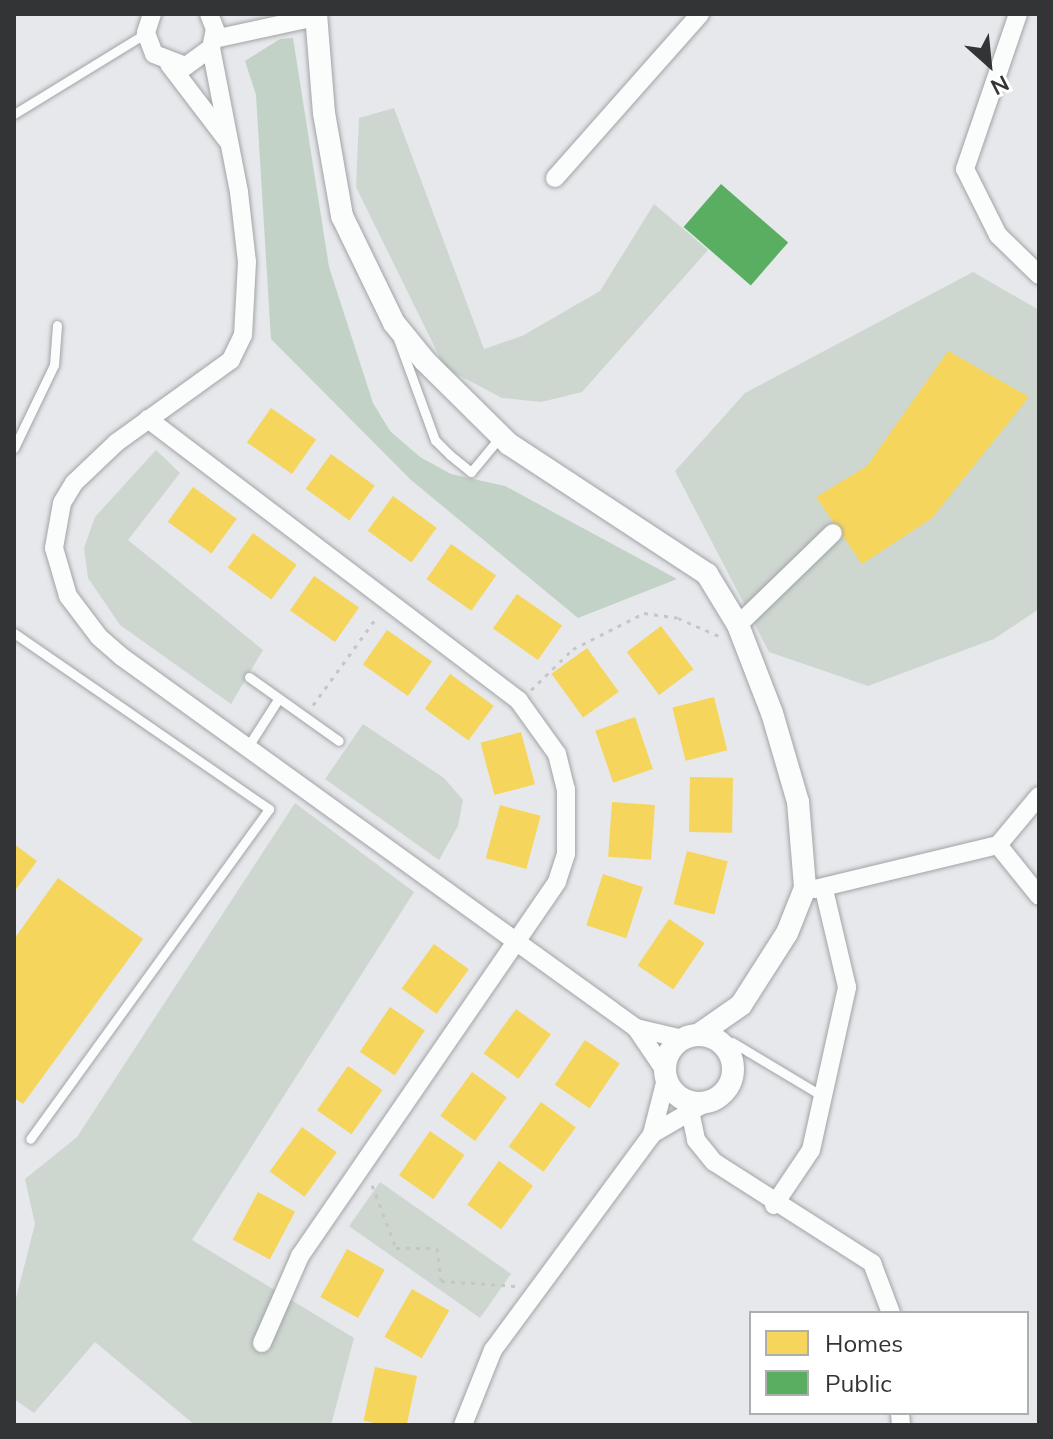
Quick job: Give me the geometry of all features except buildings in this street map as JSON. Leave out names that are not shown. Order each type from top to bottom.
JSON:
[{"type":"street","points":[[152,14],[146,33],[154,54],[169,64],[228,142]]},
{"type":"street","points":[[209,14],[247,262],[243,335],[231,360],[91,464],[62,503],[54,548],[58,572],[68,596],[99,637],[247,748],[636,1028],[686,1101],[699,1106]]},
{"type":"street","points":[[555,178],[700,14]]},
{"type":"street","points":[[1018,14],[965,169],[998,235],[1039,275]]},
{"type":"street","points":[[169,64],[197,63],[212,44],[316,16],[331,165],[342,216],[387,310],[425,361],[501,436],[560,481],[690,559],[707,574],[798,802],[815,889],[847,987],[811,1150],[774,1205]]},
{"type":"street","points":[[148,419],[519,701],[557,754],[568,820],[557,882],[519,944],[363,1162],[300,1256],[262,1343]]},
{"type":"street","points":[[731,632],[833,533]]},
{"type":"street","points":[[463,1425],[486,1363],[652,1134],[726,1090],[741,1005],[815,889],[998,845],[1039,796]]},
{"type":"street","points":[[998,845],[1039,896]]},
{"type":"street","points":[[652,1134],[671,1050],[741,1005]]},
{"type":"street","points":[[636,1028],[718,1041],[732,1050]]},
{"type":"street","points":[[699,1106],[696,1140],[714,1162],[774,1205],[872,1263],[890,1311]]},
{"type":"lane","points":[[14,114],[146,33]]},
{"type":"lane","points":[[387,310],[435,440],[471,472],[501,436]]},
{"type":"lane","points":[[14,448],[54,365],[57,325]]},
{"type":"lane","points":[[14,633],[269,809],[30,1139]]},
{"type":"lane","points":[[249,677],[339,741]]},
{"type":"lane","points":[[247,748],[279,698]]},
{"type":"lane","points":[[732,1050],[824,1097]]},
{"type":"path","points":[[305,716],[388,600]]},
{"type":"path","points":[[519,701],[573,649],[644,613],[731,632]]},
{"type":"path","points":[[363,1162],[396,1248],[437,1248],[441,1281],[539,1287]]},
{"type":"shaded area","points":[[394,108],[484,349],[522,336],[600,291],[654,204],[708,250],[582,392],[541,402],[502,398],[445,368],[356,187],[359,118]]},
{"type":"shaded area","points":[[973,272],[1039,310],[1039,609],[994,639],[868,686],[769,652],[675,471],[745,393]]},
{"type":"shaded area","points":[[156,450],[180,473],[128,540],[263,650],[231,704],[120,625],[88,578],[84,548],[95,517]]},
{"type":"shaded area","points":[[363,724],[444,778],[463,800],[458,826],[439,860],[325,779]]},
{"type":"shaded area","points":[[295,803],[414,892],[192,1240],[354,1338],[331,1425],[195,1425],[95,1342],[34,1413],[14,1399],[14,1306],[35,1224],[25,1179],[77,1137]]},
{"type":"shaded area","points":[[380,1182],[511,1274],[480,1318],[349,1226]]},
{"type":"green space","points":[[293,38],[329,267],[373,403],[390,431],[420,457],[451,474],[505,486],[677,579],[578,618],[411,480],[271,339],[256,95],[245,61],[280,39]]}]
